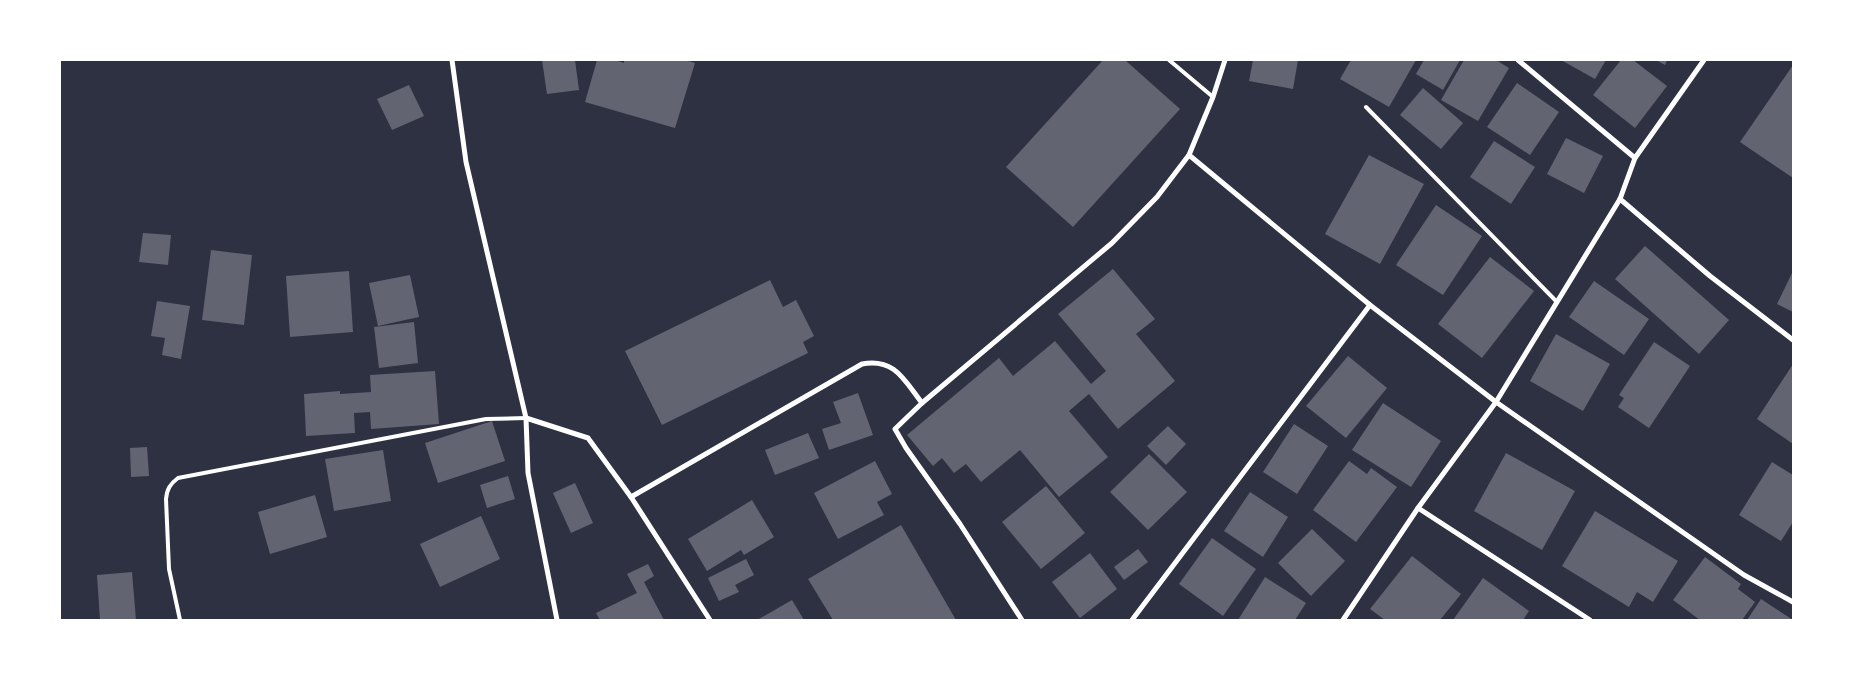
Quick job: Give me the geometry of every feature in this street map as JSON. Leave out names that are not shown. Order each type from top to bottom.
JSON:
[{"type":"street","points":[[452,60],[466,162],[526,418],[528,473],[557,620]]},
{"type":"street","points":[[1022,620],[960,524],[906,448],[895,428],[922,403],[1112,243],[1157,196],[1189,155],[1213,97],[1225,60]]},
{"type":"street","points":[[1518,60],[1635,158]]},
{"type":"street","points":[[1343,620],[1418,508],[1496,402],[1620,199],[1635,158],[1704,60]]},
{"type":"street","points":[[1189,155],[1370,305],[1496,402],[1744,575],[1793,602]]},
{"type":"street","points":[[1620,199],[1710,276],[1793,340]]},
{"type":"street","points":[[1132,620],[1370,305]]},
{"type":"street","points":[[631,497],[862,364],[873,362],[885,364],[896,369],[922,403]]},
{"type":"street","points":[[526,418],[588,438],[631,497],[710,620]]},
{"type":"street","points":[[1418,508],[1590,620]]},
{"type":"lane","points":[[1169,60],[1213,97]]},
{"type":"lane","points":[[1366,107],[1557,302]]},
{"type":"lane","points":[[180,620],[169,570],[166,499],[167,491],[171,484],[178,478],[486,419],[526,418]]},
{"type":"building","points":[[542,60],[575,60],[579,90],[547,94]]},
{"type":"building","points":[[597,60],[615,60],[624,63],[624,60],[685,60],[695,63],[675,128],[585,102]]},
{"type":"building","points":[[1103,60],[1125,60],[1180,109],[1073,227],[1006,167]]},
{"type":"building","points":[[1253,60],[1298,60],[1293,89],[1249,81]]},
{"type":"building","points":[[1351,60],[1416,60],[1389,107],[1340,79]]},
{"type":"building","points":[[1424,60],[1460,60],[1443,90],[1416,74]]},
{"type":"building","points":[[1464,60],[1496,60],[1509,68],[1478,121],[1441,100]]},
{"type":"building","points":[[1561,60],[1606,60],[1595,79]]},
{"type":"building","points":[[1621,60],[1633,60],[1667,86],[1635,128],[1593,95]]},
{"type":"building","points":[[1656,60],[1667,60],[1665,65]]},
{"type":"building","points":[[1793,65],[1793,178],[1740,142]]},
{"type":"building","points":[[1517,83],[1559,112],[1530,155],[1487,127]]},
{"type":"building","points":[[409,85],[424,116],[392,130],[377,99]]},
{"type":"building","points":[[1423,88],[1463,123],[1441,149],[1400,115]]},
{"type":"building","points":[[1566,138],[1603,156],[1584,193],[1547,174]]},
{"type":"building","points":[[1494,141],[1535,167],[1511,204],[1470,177]]},
{"type":"building","points":[[1369,155],[1424,184],[1380,264],[1325,234]]},
{"type":"building","points":[[1436,205],[1482,236],[1443,295],[1396,265]]},
{"type":"building","points":[[143,233],[171,235],[168,265],[139,262]]},
{"type":"building","points":[[1645,246],[1729,320],[1699,354],[1615,279]]},
{"type":"building","points":[[211,250],[252,255],[244,325],[202,320]]},
{"type":"building","points":[[1490,257],[1534,291],[1482,358],[1438,324]]},
{"type":"building","points":[[1113,269],[1155,319],[1136,334],[1175,381],[1118,429],[1089,394],[1069,411],[1108,457],[1059,497],[1020,450],[981,482],[966,464],[954,473],[942,458],[933,466],[907,435],[999,358],[1013,376],[1055,341],[1091,384],[1106,371],[1058,314]]},
{"type":"building","points":[[349,271],[353,332],[290,337],[286,276]]},
{"type":"building","points":[[1793,271],[1793,312],[1777,304]]},
{"type":"building","points":[[410,275],[419,317],[378,326],[369,283]]},
{"type":"building","points":[[770,280],[783,307],[796,300],[814,336],[803,342],[808,353],[662,425],[625,351]]},
{"type":"building","points":[[1594,281],[1649,319],[1624,355],[1569,317]]},
{"type":"building","points":[[157,301],[190,306],[181,359],[162,355],[165,338],[151,336]]},
{"type":"building","points":[[414,322],[418,363],[379,368],[374,327]]},
{"type":"building","points":[[1556,334],[1610,364],[1583,411],[1530,381]]},
{"type":"building","points":[[1654,342],[1690,366],[1649,428],[1618,407],[1624,398],[1619,395]]},
{"type":"building","points":[[1348,356],[1387,388],[1346,438],[1306,406]]},
{"type":"building","points":[[1793,364],[1793,444],[1757,419]]},
{"type":"building","points":[[435,371],[439,424],[371,429],[370,412],[354,413],[355,433],[306,436],[304,394],[340,391],[340,394],[371,392],[370,375]]},
{"type":"building","points":[[858,393],[873,435],[829,450],[822,429],[841,423],[833,402]]},
{"type":"building","points":[[1383,403],[1441,441],[1411,487],[1352,450]]},
{"type":"building","points":[[492,421],[505,461],[438,483],[425,443]]},
{"type":"building","points":[[1294,424],[1328,446],[1297,494],[1263,472]]},
{"type":"building","points":[[1168,426],[1186,444],[1166,465],[1147,446]]},
{"type":"building","points":[[808,433],[819,458],[775,475],[765,450]]},
{"type":"building","points":[[147,447],[149,476],[131,477],[130,448]]},
{"type":"building","points":[[383,450],[391,501],[334,511],[325,459]]},
{"type":"building","points":[[1506,453],[1575,491],[1542,550],[1474,511]]},
{"type":"building","points":[[1149,454],[1187,492],[1148,530],[1110,492]]},
{"type":"building","points":[[875,461],[892,494],[877,502],[884,515],[838,539],[814,493]]},
{"type":"building","points":[[1349,461],[1367,474],[1371,468],[1397,487],[1356,542],[1313,510]]},
{"type":"building","points":[[1772,462],[1793,475],[1793,522],[1781,541],[1739,515]]},
{"type":"building","points":[[508,476],[515,499],[487,508],[480,485]]},
{"type":"building","points":[[575,483],[593,523],[571,533],[553,493]]},
{"type":"building","points":[[1046,486],[1085,533],[1041,569],[1002,522]]},
{"type":"building","points":[[1250,492],[1288,517],[1263,557],[1224,531]]},
{"type":"building","points":[[315,495],[327,537],[270,554],[258,512]]},
{"type":"building","points":[[752,500],[774,537],[744,555],[741,550],[707,571],[688,539]]},
{"type":"building","points":[[1595,511],[1678,561],[1653,602],[1637,592],[1629,607],[1562,566]]},
{"type":"building","points":[[481,516],[500,559],[440,587],[420,544]]},
{"type":"building","points":[[901,525],[956,620],[833,620],[808,579]]},
{"type":"building","points":[[1312,529],[1345,561],[1311,596],[1278,563]]},
{"type":"building","points":[[1212,538],[1256,569],[1223,616],[1179,584]]},
{"type":"building","points":[[1138,549],[1148,562],[1124,580],[1114,567]]},
{"type":"building","points":[[1090,553],[1117,589],[1080,618],[1052,582]]},
{"type":"building","points":[[1412,556],[1461,594],[1440,620],[1385,620],[1370,609]]},
{"type":"building","points":[[1705,557],[1741,584],[1738,589],[1755,602],[1742,620],[1700,620],[1673,600]]},
{"type":"building","points":[[746,559],[754,575],[735,585],[739,592],[719,601],[708,578]]},
{"type":"building","points":[[648,564],[654,576],[644,582],[664,620],[600,620],[596,613],[637,593],[627,574]]},
{"type":"building","points":[[132,572],[136,620],[100,620],[97,575]]},
{"type":"building","points":[[1265,577],[1306,603],[1295,620],[1238,620]]},
{"type":"building","points":[[1483,578],[1529,611],[1523,620],[1453,620]]},
{"type":"building","points":[[1761,599],[1793,620],[1747,620]]},
{"type":"building","points":[[792,600],[804,620],[757,620]]}]
